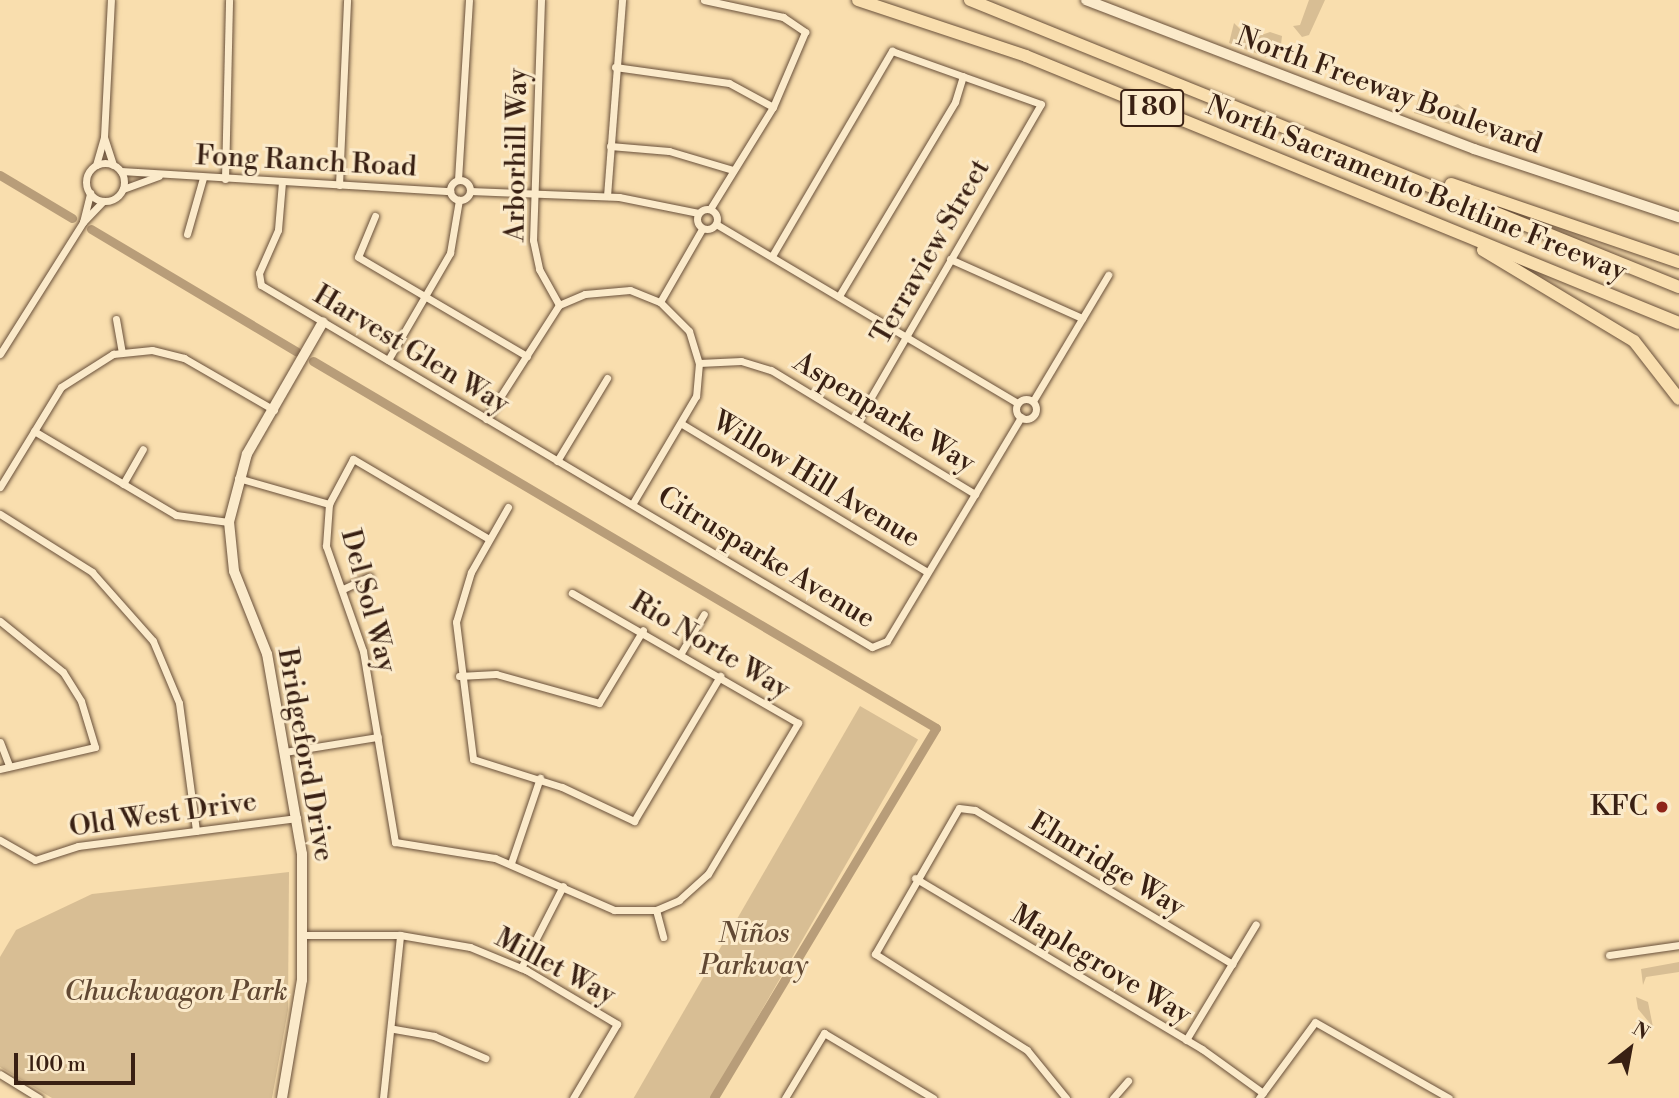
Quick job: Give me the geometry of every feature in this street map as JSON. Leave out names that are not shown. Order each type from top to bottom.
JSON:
[{"type":"highway","name":"North Sacramento Beltline Freeway","points":[[858,0],[1026,56],[1679,323]]},
{"type":"highway","name":"North Sacramento Beltline Freeway","points":[[970,0],[1363,154],[1679,286]]},
{"type":"highway","points":[[1363,154],[1679,262]]},
{"type":"highway","points":[[1443,227],[1634,341],[1679,399]]},
{"type":"street","points":[[83,222],[90,193],[87,178],[96,165],[104,136],[111,0]]},
{"type":"street","points":[[225,179],[229,0]]},
{"type":"street","points":[[339,185],[347,0]]},
{"type":"street","points":[[459,200],[450,191],[458,180],[469,0]]},
{"type":"street","name":"Arborhill Way","points":[[541,0],[534,193],[539,269],[559,305]]},
{"type":"street","points":[[607,196],[622,0]]},
{"type":"street","points":[[458,180],[470,191],[607,196],[698,213],[710,209],[773,107],[805,32],[783,17],[704,0]]},
{"type":"street","name":"North Freeway Boulevard","points":[[1086,0],[1474,149],[1679,217]]},
{"type":"street","points":[[772,256],[892,51],[963,76],[955,102],[839,296]]},
{"type":"street","points":[[615,67],[729,83],[773,107]]},
{"type":"street","name":"Terraview Street","points":[[857,421],[1041,104],[963,76]]},
{"type":"street","points":[[0,354],[83,222],[103,201],[123,189],[121,171],[113,165],[104,136]]},
{"type":"street","points":[[610,146],[669,151],[733,170]]},
{"type":"street","points":[[96,165],[113,165]]},
{"type":"street","name":"Fong Ranch Road","points":[[121,171],[160,176],[450,191]]},
{"type":"street","name":"Fong Ranch Road","points":[[123,189],[160,176]]},
{"type":"street","points":[[187,234],[203,178]]},
{"type":"street","name":"Harvest Glen Way","points":[[282,182],[278,230],[259,279],[323,322],[633,503]]},
{"type":"street","points":[[388,360],[455,241],[459,200],[470,191]]},
{"type":"street","points":[[90,193],[103,201]]},
{"type":"street","points":[[710,209],[716,224],[1018,403],[1033,401],[1108,275]]},
{"type":"street","points":[[698,213],[702,229]]},
{"type":"street","points":[[375,216],[358,257],[527,356]]},
{"type":"street","points":[[660,302],[702,229],[716,224]]},
{"type":"street","points":[[950,259],[1082,318]]},
{"type":"street","points":[[486,419],[559,305],[585,294],[630,290],[660,302],[689,331],[699,363],[696,396],[682,424],[633,503]]},
{"type":"street","points":[[116,319],[122,352]]},
{"type":"street","name":"Bridgeford Drive","points":[[282,1098],[304,935],[297,818],[263,641],[234,571],[229,522],[237,478],[323,322]]},
{"type":"street","points":[[0,487],[34,430],[74,375],[122,352],[184,358],[274,410]]},
{"type":"street","name":"Aspenparke Way","points":[[699,363],[724,361],[771,370],[975,494],[1021,417],[1035,414],[1033,401]]},
{"type":"street","points":[[557,461],[607,378]]},
{"type":"street","points":[[1018,403],[1021,417]]},
{"type":"street","name":"Willow Hill Avenue","points":[[682,424],[928,572]]},
{"type":"street","points":[[34,430],[186,519],[229,522]]},
{"type":"street","points":[[123,484],[144,449]]},
{"type":"street","name":"Del Sol Way","points":[[489,539],[353,459],[329,504],[326,546],[363,651],[395,842],[511,863]]},
{"type":"street","points":[[237,478],[329,504]]},
{"type":"street","points":[[928,572],[975,494]]},
{"type":"street","name":"Citrusparke Avenue","points":[[633,503],[879,648],[928,572]]},
{"type":"street","points":[[508,507],[489,539],[460,605],[459,676],[473,759],[540,778],[634,821],[720,676]]},
{"type":"street","points":[[0,514],[92,572],[153,641],[179,703],[196,831]]},
{"type":"street","points":[[343,589],[369,577]]},
{"type":"street","name":"Rio Norte Way","points":[[572,593],[643,630],[798,723],[708,874],[679,900],[656,909]]},
{"type":"street","points":[[681,653],[704,614]]},
{"type":"street","points":[[0,621],[63,672],[84,709],[94,747],[0,769]]},
{"type":"street","points":[[459,676],[511,677],[599,703],[643,630]]},
{"type":"street","points":[[285,752],[378,737]]},
{"type":"street","points":[[0,741],[9,765]]},
{"type":"street","points":[[540,778],[511,863],[614,910],[656,909],[663,937]]},
{"type":"street","name":"Elmridge Way","points":[[915,878],[960,808],[975,810],[1232,964]]},
{"type":"street","name":"Old West Drive","points":[[0,840],[35,860],[78,846],[297,818]]},
{"type":"street","points":[[915,878],[875,954],[1027,1050],[1066,1098]]},
{"type":"street","name":"Maplegrove Way","points":[[915,878],[1186,1040],[1261,1096]]},
{"type":"street","points":[[521,968],[563,886]]},
{"type":"street","points":[[1186,1040],[1256,924]]},
{"type":"street","name":"Millet Way","points":[[304,935],[400,935],[470,947],[521,968],[617,1024],[573,1098]]},
{"type":"street","points":[[383,1098],[394,1029],[400,935]]},
{"type":"street","points":[[1609,955],[1679,945]]},
{"type":"street","points":[[1261,1096],[1315,1022],[1449,1098]]},
{"type":"street","points":[[394,1029],[434,1036],[485,1058]]},
{"type":"street","points":[[785,1098],[824,1033],[933,1098]]},
{"type":"street","points":[[0,1074],[39,1098]]},
{"type":"street","points":[[1113,1098],[1128,1081]]},
{"type":"green space","points":[[1309,0],[1325,0],[1309,35],[1302,37],[1293,26],[1300,25]]},
{"type":"green space","points":[[1234,23],[1250,39],[1270,32],[1282,36],[1279,62],[1229,43]]},
{"type":"green space","points":[[1420,94],[1430,115],[1458,104],[1493,133],[1531,130],[1542,141],[1538,152],[1414,113]]},
{"type":"green space","name":"Niños Parkway","points":[[860,706],[918,740],[711,1098],[634,1098]]},
{"type":"green space","name":"Chuckwagon Park","points":[[289,872],[288,1010],[272,1098],[52,1098],[0,1067],[0,957],[16,930],[92,894]]},
{"type":"green space","points":[[1679,962],[1679,972],[1646,977],[1643,985],[1641,969]]},
{"type":"green space","points":[[1636,997],[1648,1002],[1653,1027],[1638,1009]]},
{"type":"waterway","points":[[0,175],[72,218]]},
{"type":"waterway","points":[[91,229],[296,351]]},
{"type":"waterway","points":[[313,361],[936,728],[714,1098]]},
{"type":"place","name":"KFC","points":[[1662,807]]}]
